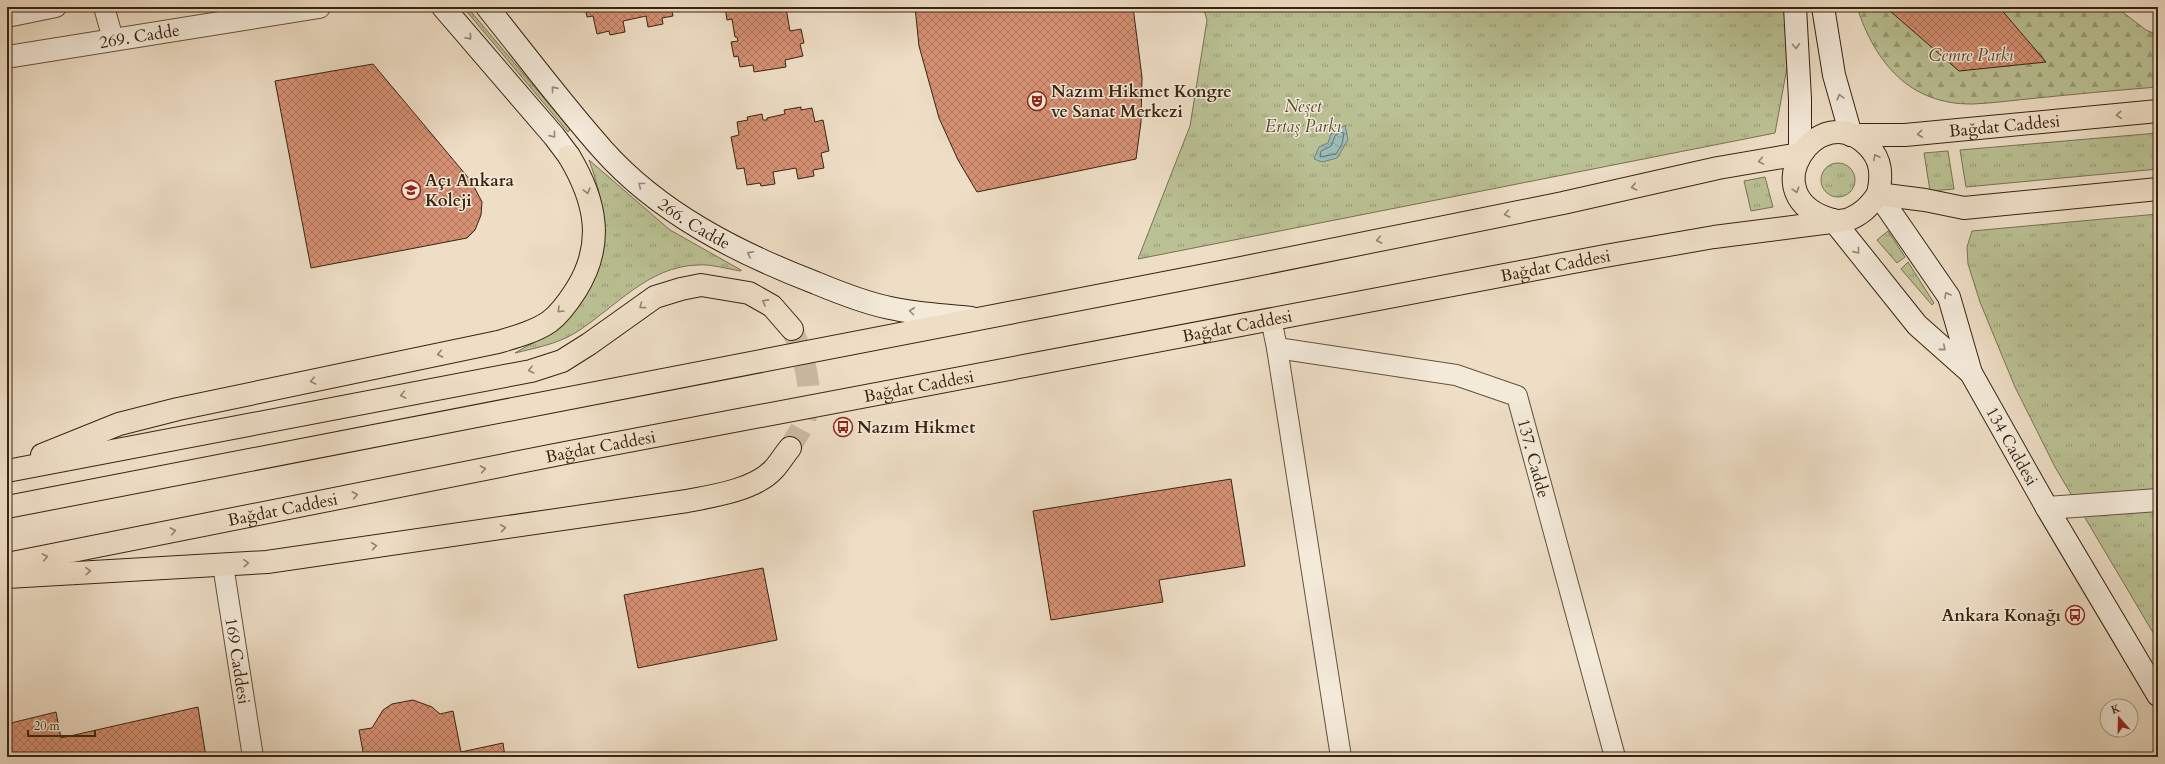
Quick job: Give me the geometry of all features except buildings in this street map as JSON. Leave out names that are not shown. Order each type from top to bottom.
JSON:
[{"type":"main road","name":"269. Cadde","points":[[7,57],[113,39],[235,13],[318,7]]},
{"type":"main road","points":[[7,471],[119,424],[178,409],[498,342],[530,332],[549,322],[568,303],[585,276],[592,258],[595,235],[591,209],[584,181],[569,156],[554,136],[443,7]]},
{"type":"main road","name":"266. Cadde","points":[[487,7],[603,150],[634,180],[674,212],[719,240],[783,270],[854,298],[890,308],[978,319]]},
{"type":"main road","points":[[7,507],[978,319],[1539,208],[1718,168],[1800,154],[1800,99],[1795,7]]},
{"type":"main road","points":[[1823,7],[1834,75],[1851,135]]},
{"type":"main road","name":"Bağdat Caddesi","points":[[1833,220],[1819,216],[1807,208],[1798,196],[1794,182],[1794,168],[1800,154],[1809,143],[1822,135],[1836,132],[1851,135],[1905,135],[2158,111]]},
{"type":"main road","name":"Bağdat Caddesi","points":[[7,564],[564,453],[1605,256],[1833,220],[1847,220],[1860,214],[1870,206],[1878,194],[1881,180],[1880,165],[1874,152],[1864,141],[1851,135]]},
{"type":"main road","points":[[1878,194],[1924,200],[1964,208],[2158,189]]},
{"type":"main road","name":"134 Caddesi","points":[[1878,194],[1949,297],[1971,373],[2047,508],[2158,696]]},
{"type":"main road","points":[[1833,220],[1917,325],[1971,373]]},
{"type":"main road","points":[[7,471],[531,371],[562,361],[589,344],[655,297],[681,289],[702,285],[749,293],[772,306],[792,330]]},
{"type":"main road","points":[[7,577],[223,565],[314,555],[687,502],[724,494],[746,486],[773,471],[790,448]]},
{"type":"main road","points":[[2047,508],[2158,500]]},
{"type":"street","points":[[7,17],[56,7]]},
{"type":"street","points":[[104,7],[113,39]]},
{"type":"street","points":[[1271,320],[1278,348],[1341,757]]},
{"type":"street","name":"137. Cadde","points":[[1278,348],[1456,375],[1516,396],[1615,757]]},
{"type":"street","name":"169 Caddesi","points":[[223,565],[253,757]]},
{"type":"green space","points":[[463,7],[467,7],[570,129],[568,132]]},
{"type":"green space","name":"Neşet Ertaş Parkı","points":[[1203,7],[1790,7],[1793,35],[1775,133],[1138,259],[1190,126],[1207,20]]},
{"type":"green space","name":"Cemre Parkı","points":[[1857,7],[2116,7],[2146,30],[2158,35],[2158,87],[1981,104],[1951,102],[1931,97],[1913,89],[1898,77],[1885,63],[1874,46]]},
{"type":"green space","points":[[2158,133],[2158,169],[1966,187],[1960,150]]},
{"type":"green space","points":[[1948,151],[1954,189],[1930,191],[1924,153]]},
{"type":"green space","points":[[589,160],[670,230],[741,271],[714,266],[698,265],[680,267],[663,273],[648,280],[633,290],[590,323],[568,337],[546,345],[515,353],[550,333],[582,298],[593,280],[600,261],[604,242],[604,222],[596,181]]},
{"type":"green space","points":[[1838,163],[1850,168],[1855,180],[1850,192],[1838,197],[1826,192],[1821,180],[1826,168]]},
{"type":"green space","points":[[1765,177],[1773,207],[1751,211],[1744,181]]},
{"type":"green space","points":[[2158,214],[2158,641],[2055,467],[2015,387],[1980,302],[1968,264],[1967,247],[1972,231]]},
{"type":"green space","points":[[1888,231],[1905,257],[1897,263],[1877,240]]},
{"type":"green space","points":[[1908,262],[1934,303],[1932,305],[1901,269]]},
{"type":"water","points":[[1345,125],[1348,140],[1337,158],[1322,162],[1314,159],[1319,147],[1328,143],[1331,134]]},
{"type":"tunnel","points":[[790,448],[805,420],[809,396],[807,374],[801,352],[792,329]]},
{"type":"place","name":"Nazım Hikmet Kongre ve Sanat Merkezi","points":[[1037,101]]},
{"type":"place","name":"Açı Ankara Koleji","points":[[411,190]]},
{"type":"place","name":"Nazım Hikmet","points":[[843,427]]},
{"type":"place","name":"Ankara Konağı","points":[[2075,615]]}]
